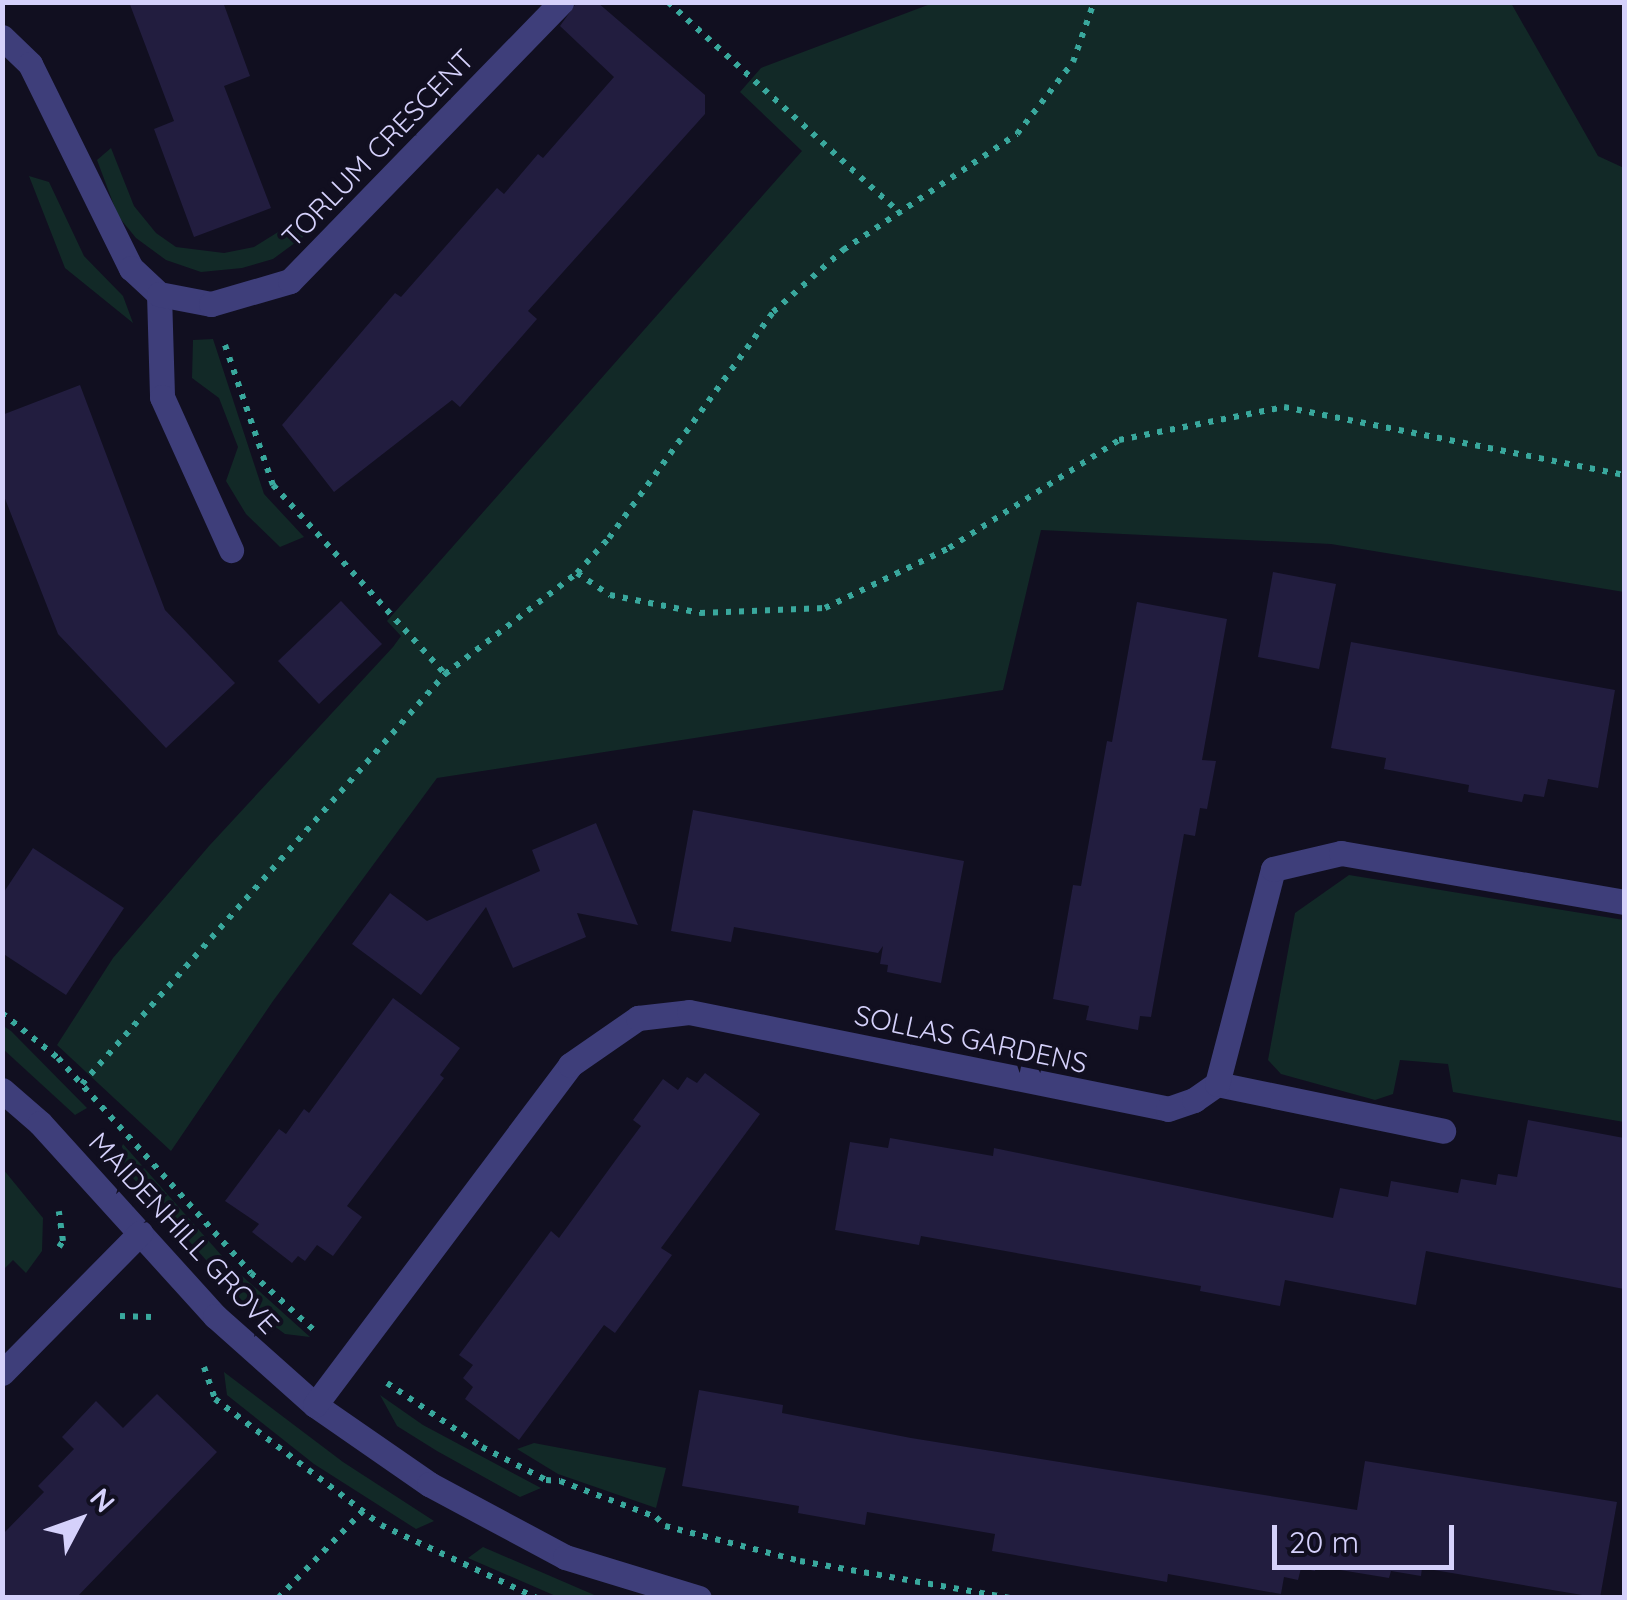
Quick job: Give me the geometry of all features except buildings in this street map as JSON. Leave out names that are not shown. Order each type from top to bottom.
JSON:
[{"type":"street","name":"TORLUM CRESCENT","points":[[159,294],[211,304],[290,281],[561,2]]},
{"type":"street","points":[[2,37],[30,64],[131,268],[159,294],[162,397],[230,550]]},
{"type":"street","points":[[1443,1131],[1217,1084],[1273,869],[1340,853],[1624,902]]},
{"type":"street","name":"SOLLAS GARDENS","points":[[315,1405],[570,1064],[638,1018],[689,1012],[1168,1110],[1194,1100],[1217,1084]]},
{"type":"street","name":"MAIDENHILL GROVE","points":[[2,1090],[40,1122],[214,1316],[315,1405],[430,1484],[565,1558],[699,1598]]},
{"type":"street","points":[[2,1373],[140,1233]]},
{"type":"path","points":[[668,2],[900,213]]},
{"type":"path","points":[[82,1084],[445,674],[577,573],[609,538],[773,312],[843,250],[1017,134],[1073,62],[1094,2]]},
{"type":"path","points":[[211,304],[273,485],[445,674]]},
{"type":"path","points":[[577,573],[610,596],[700,613],[824,608],[950,548],[1119,440],[1284,408],[1624,475]]},
{"type":"path","points":[[2,1012],[82,1084],[251,1273],[350,1359],[482,1447],[546,1480],[656,1517],[664,1526],[800,1561],[1010,1598]]},
{"type":"path","points":[[204,1367],[215,1399],[381,1525],[537,1598]]},
{"type":"path","points":[[278,1598],[363,1512]]},
{"type":"green space","points":[[933,3],[1511,3],[1598,156],[1624,168],[1624,592],[1331,544],[1041,530],[1003,690],[437,778],[273,1001],[171,1151],[57,1045],[113,958],[209,846],[393,647],[401,636],[387,621],[802,151],[740,92],[761,68]]},
{"type":"green space","points":[[111,148],[134,206],[156,233],[176,247],[224,253],[254,247],[299,219],[303,237],[273,259],[242,268],[201,272],[166,260],[136,238],[118,216],[97,160]]},
{"type":"green space","points":[[29,176],[49,182],[84,256],[123,296],[133,323],[65,268]]},
{"type":"green space","points":[[213,339],[264,494],[304,537],[280,547],[246,514],[226,481],[238,447],[219,398],[192,378],[193,340]]},
{"type":"green space","points":[[1349,875],[1624,920],[1624,1122],[1453,1092],[1448,1064],[1400,1060],[1393,1094],[1375,1100],[1281,1074],[1268,1060],[1295,913]]},
{"type":"green space","points":[[2,1025],[87,1108],[75,1115],[3,1049]]},
{"type":"green space","points":[[123,1144],[230,1265],[310,1337],[285,1334],[247,1306],[116,1159]]},
{"type":"green space","points":[[3,1169],[43,1218],[42,1251],[26,1273],[13,1260],[3,1270]]},
{"type":"green space","points":[[224,1372],[343,1462],[434,1521],[416,1529],[314,1464],[227,1395]]},
{"type":"green space","points":[[380,1395],[423,1425],[541,1488],[520,1497],[437,1451],[397,1426]]},
{"type":"green space","points":[[534,1443],[666,1468],[656,1508],[558,1474],[517,1449]]},
{"type":"green space","points":[[483,1547],[599,1597],[558,1597],[468,1558]]}]
